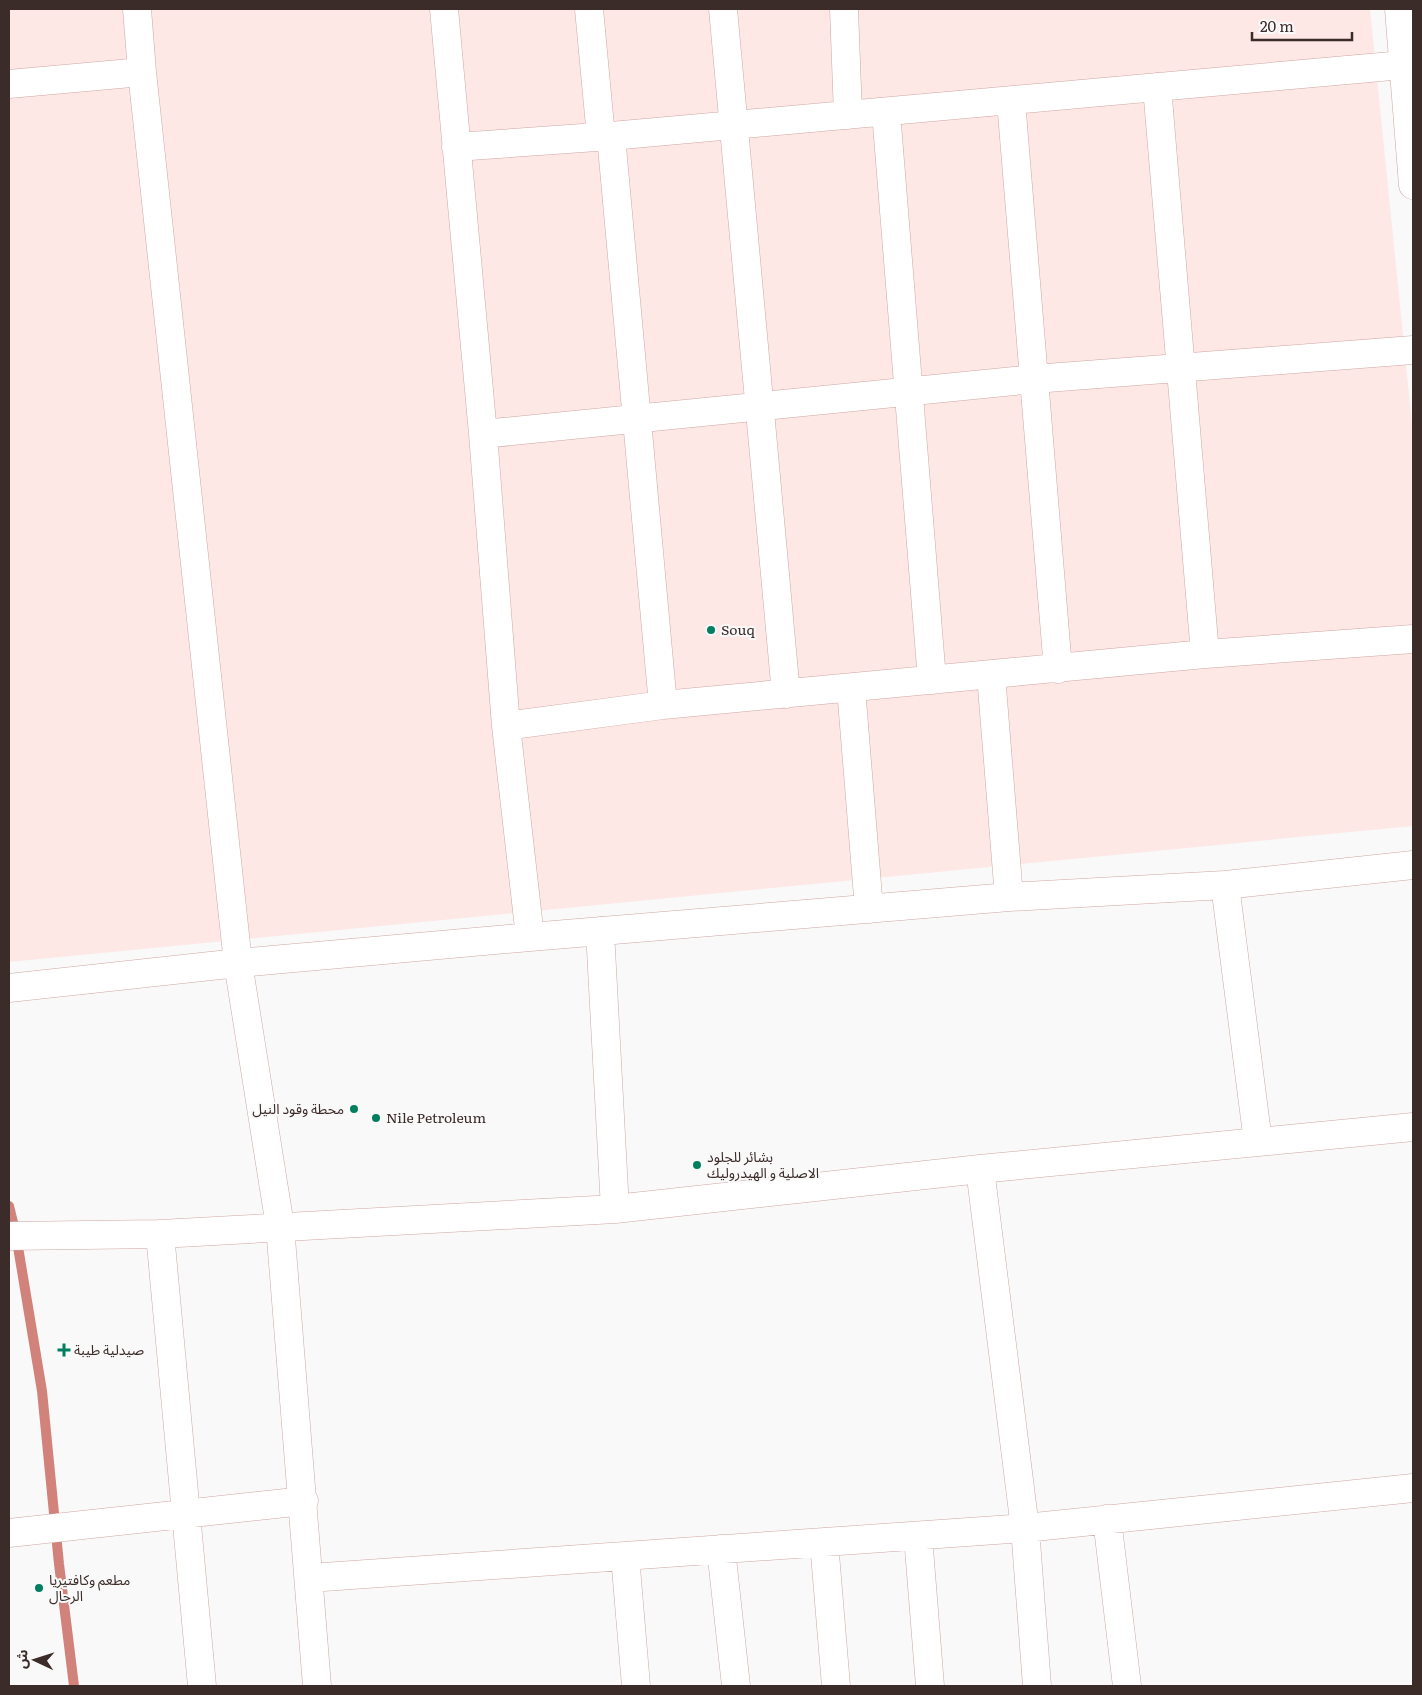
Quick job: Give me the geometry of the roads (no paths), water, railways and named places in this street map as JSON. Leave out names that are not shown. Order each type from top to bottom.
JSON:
[{"type":"street","points":[[137,9],[142,72],[238,963],[280,1226],[304,1501],[317,1686]]},
{"type":"street","points":[[444,9],[483,434],[506,726],[530,937]]},
{"type":"street","points":[[589,9],[606,137],[637,419],[663,705]]},
{"type":"street","points":[[723,9],[786,694]]},
{"type":"street","points":[[844,9],[848,115]]},
{"type":"street","points":[[1399,9],[1406,50],[1413,185]]},
{"type":"street","points":[[456,146],[606,137],[1157,87],[1406,50]]},
{"type":"street","points":[[9,84],[142,72]]},
{"type":"street","points":[[1157,87],[1205,654]]},
{"type":"street","points":[[1011,101],[1058,669]]},
{"type":"street","points":[[886,112],[932,680]]},
{"type":"street","points":[[483,434],[1034,379],[1413,350]]},
{"type":"street","points":[[506,726],[663,705],[1205,654],[1413,639]]},
{"type":"street","points":[[991,675],[1009,897]]},
{"type":"street","points":[[851,688],[869,909]]},
{"type":"street","points":[[9,988],[238,963],[530,937],[1009,897],[1226,885],[1413,865]]},
{"type":"street","points":[[1226,885],[1258,1142]]},
{"type":"street","points":[[600,931],[615,1209]]},
{"type":"street","points":[[9,1236],[160,1234],[615,1209],[980,1169],[1413,1127]]},
{"type":"street","points":[[980,1169],[1025,1528],[1037,1686]]},
{"type":"street","points":[[160,1234],[202,1686]]},
{"type":"street","points":[[309,1578],[1025,1528],[1413,1488]]},
{"type":"street","points":[[9,1533],[304,1501]]},
{"type":"street","points":[[1107,1519],[1127,1686]]},
{"type":"street","points":[[918,1536],[930,1686]]},
{"type":"street","points":[[824,1542],[836,1686]]},
{"type":"street","points":[[721,1549],[736,1686]]},
{"type":"street","points":[[625,1556],[636,1686]]},
{"type":"waterway","points":[[9,1206],[16,1235],[42,1391],[59,1564],[74,1686]]},
{"type":"place","name":"Souq","points":[[711,630]]},
{"type":"place","name":"محطة وقود النيل","points":[[354,1109]]},
{"type":"place","name":"Nile Petroleum","points":[[376,1118]]},
{"type":"place","name":"بشائر للجلود الاصلية و الهيدروليك","points":[[697,1165]]},
{"type":"place","name":"صيدلية طيبة","points":[[64,1350]]},
{"type":"place","name":"مطعم وكافتيريا الرحال","points":[[39,1588]]}]
